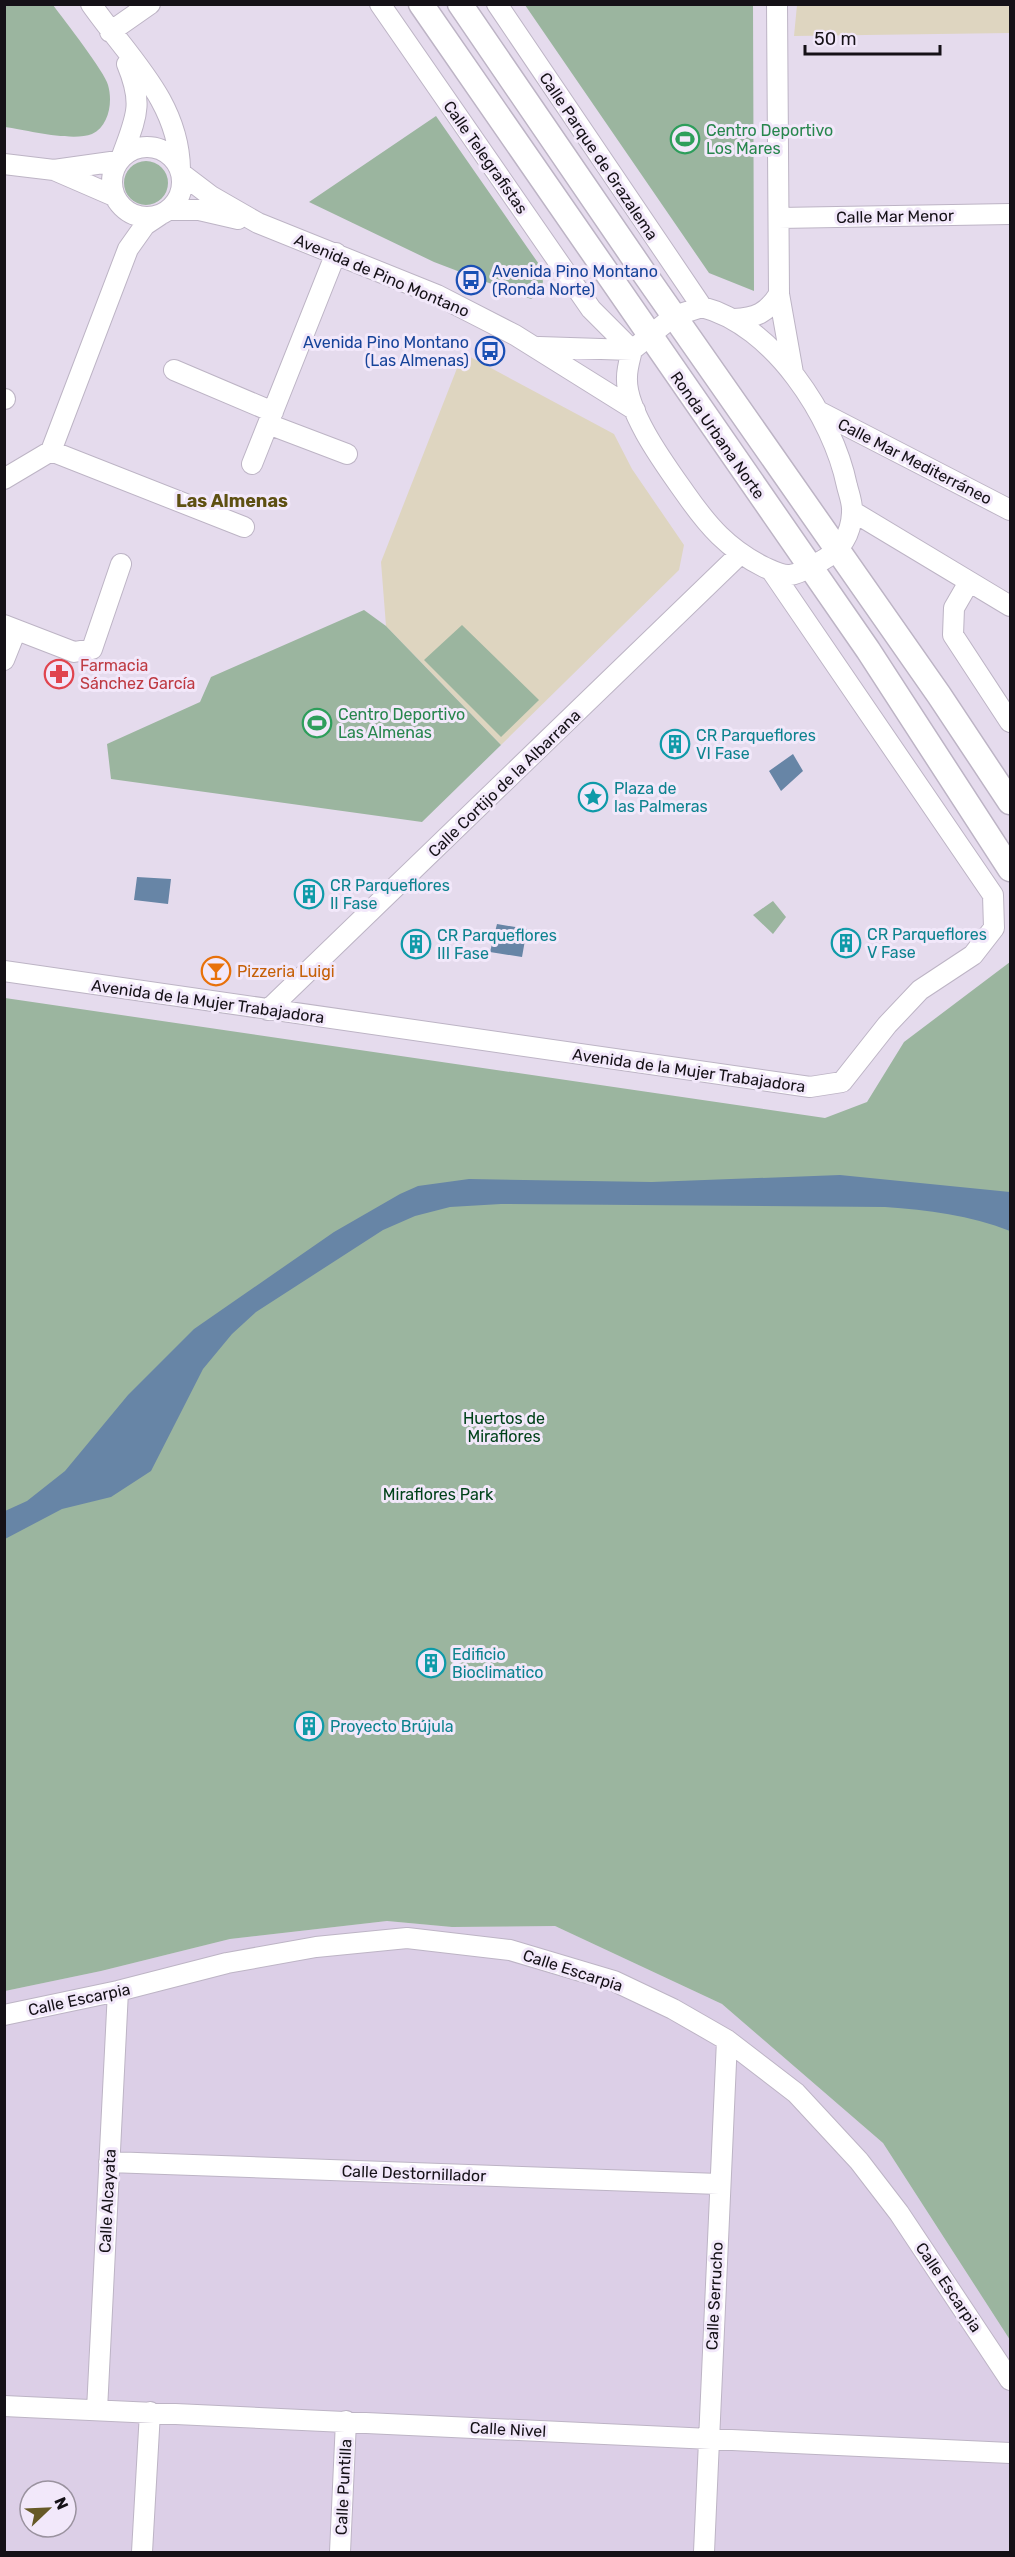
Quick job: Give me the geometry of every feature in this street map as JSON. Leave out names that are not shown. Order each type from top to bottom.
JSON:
[{"type":"main road","name":"Ronda Urbana Norte","points":[[421,4],[640,342],[810,567],[868,650],[1011,869]]},
{"type":"main road","name":"Ronda Urbana Norte","points":[[460,4],[1011,802]]},
{"type":"street","points":[[4,479],[51,452],[128,249],[145,225],[164,212],[180,194],[180,143],[168,111],[91,4]]},
{"type":"street","points":[[113,36],[150,4]]},
{"type":"street","name":"Calle Telegrafistas","points":[[380,4],[591,309],[640,342]]},
{"type":"street","name":"Calle Parque de Grazalema","points":[[497,4],[702,307]]},
{"type":"street","points":[[777,4],[780,294],[795,377]]},
{"type":"street","points":[[113,36],[137,91],[138,113],[112,181],[120,203],[128,249]]},
{"type":"street","points":[[4,164],[54,170],[120,159],[141,147],[154,147],[167,152],[181,171]]},
{"type":"street","points":[[54,170],[120,203],[142,217],[164,212]]},
{"type":"street","name":"Avenida de Pino Montano","points":[[181,171],[211,196],[258,223]]},
{"type":"street","name":"Avenida de Pino Montano","points":[[164,212],[199,210],[258,223],[436,295],[536,346],[635,410]]},
{"type":"street","name":"Calle Mar Menor","points":[[779,218],[1011,214]]},
{"type":"street","points":[[252,464],[336,253]]},
{"type":"street","points":[[734,319],[758,316],[771,308],[780,294]]},
{"type":"street","points":[[536,346],[589,349],[640,342],[674,316],[702,307],[734,319],[767,344],[795,377],[818,411],[843,462],[852,512],[849,531],[838,551],[810,567],[789,575],[771,570],[739,555],[696,509],[665,465],[635,410],[627,378],[640,342]]},
{"type":"street","points":[[589,349],[598,331],[591,309]]},
{"type":"street","points":[[174,370],[347,454]]},
{"type":"street","name":"Calle Mar Mediterráneo","points":[[818,411],[1011,510]]},
{"type":"street","points":[[51,452],[244,527]]},
{"type":"street","points":[[852,512],[1011,606]]},
{"type":"street","name":"Calle Cortijo de la Albarrana","points":[[268,1010],[739,555]]},
{"type":"street","points":[[4,660],[10,628],[74,652],[92,649],[121,564]]},
{"type":"street","name":"Avenida de la Mujer Trabajadora","points":[[4,971],[810,1088],[842,1082],[887,1025],[920,990],[973,955],[994,928],[993,895],[771,570]]},
{"type":"street","points":[[969,582],[954,608],[954,634],[1011,722]]},
{"type":"street","name":"Calle Escarpia","points":[[4,2015],[118,1991],[227,1964],[316,1947],[407,1938],[510,1950],[614,1981],[673,2009],[727,2040],[796,2093],[859,2161],[899,2213],[1011,2380]]},
{"type":"street","name":"Calle Alcayata","points":[[97,2410],[118,1991]]},
{"type":"street","name":"Calle Serrucho","points":[[704,2553],[707,2440],[727,2040]]},
{"type":"street","name":"Calle Destornillador","points":[[110,2162],[719,2184]]},
{"type":"street","name":"Calle Nivel","points":[[4,2406],[1008,2452]]},
{"type":"street","points":[[142,2553],[150,2412]]},
{"type":"street","name":"Calle Puntilla","points":[[340,2553],[346,2421]]},
{"type":"shaded area","points":[[797,5],[1010,5],[1010,33],[794,36]]},
{"type":"shaded area","points":[[463,353],[614,434],[632,469],[684,545],[679,570],[501,745],[386,626],[381,562]]},
{"type":"shaded area","points":[[387,1921],[452,1927],[555,1926],[722,2004],[883,2143],[1010,2340],[1010,2552],[5,2552],[5,1991],[101,1971],[230,1939]]},
{"type":"green space","points":[[5,4],[53,5],[84,46],[108,85],[110,106],[106,119],[98,130],[92,134],[73,137],[5,127]]},
{"type":"green space","name":"Centro Deportivo Los Mares","points":[[525,5],[753,5],[754,291],[709,273]]},
{"type":"green space","points":[[436,116],[543,270],[539,272],[543,281],[541,292],[531,299],[434,262],[309,202]]},
{"type":"green space","points":[[146,161],[155,162],[162,167],[167,174],[167,192],[162,199],[155,204],[146,205],[137,204],[130,199],[125,192],[124,183],[125,174],[130,167],[137,162]]},
{"type":"green space","name":"Centro Deportivo Las Almenas","points":[[364,610],[386,626],[501,745],[422,822],[111,779],[107,744],[200,702],[211,677]]},
{"type":"green space","points":[[462,625],[539,700],[501,737],[424,660]]},
{"type":"green space","points":[[773,901],[786,917],[773,934],[753,915]]},
{"type":"green space","name":"Miraflores Park","points":[[1010,962],[1010,2340],[883,2143],[722,2004],[555,1926],[452,1927],[387,1921],[230,1939],[101,1971],[5,1991],[5,998],[825,1118],[867,1102],[904,1042]]},
{"type":"water","points":[[793,754],[803,771],[781,791],[769,771]]},
{"type":"water","points":[[137,877],[171,879],[168,904],[134,900]]},
{"type":"water","points":[[497,924],[527,929],[522,957],[490,952]]},
{"type":"water","points":[[840,1175],[1010,1192],[1010,1231],[949,1214],[885,1207],[501,1204],[450,1207],[415,1216],[383,1230],[256,1312],[232,1334],[203,1369],[151,1471],[111,1497],[62,1509],[5,1539],[5,1511],[27,1501],[65,1471],[128,1395],[194,1329],[334,1232],[418,1186],[469,1179],[652,1182]]},
{"type":"place","name":"Centro Deportivo Los Mares","points":[[685,139]]},
{"type":"place","name":"Avenida Pino Montano (Ronda Norte)","points":[[471,280]]},
{"type":"place","name":"Avenida Pino Montano (Las Almenas)","points":[[490,351]]},
{"type":"place","name":"Farmacia Sánchez García","points":[[59,674]]},
{"type":"place","name":"Centro Deportivo Las Almenas","points":[[317,723]]},
{"type":"place","name":"CR Parqueflores VI Fase","points":[[675,744]]},
{"type":"place","name":"Plaza de las Palmeras","points":[[593,797]]},
{"type":"place","name":"CR Parqueflores II Fase","points":[[309,894]]},
{"type":"place","name":"CR Parqueflores V Fase","points":[[846,943]]},
{"type":"place","name":"CR Parqueflores III Fase","points":[[416,944]]},
{"type":"place","name":"Pizzeria Luigi","points":[[216,971]]},
{"type":"place","name":"Edificio Bioclimatico","points":[[431,1663]]},
{"type":"place","name":"Proyecto Brújula","points":[[309,1726]]},
{"type":"district","name":"Las Almenas","points":[[232,501]]},
{"type":"park label","name":"Huertos de Miraflores","points":[[504,1427]]}]
